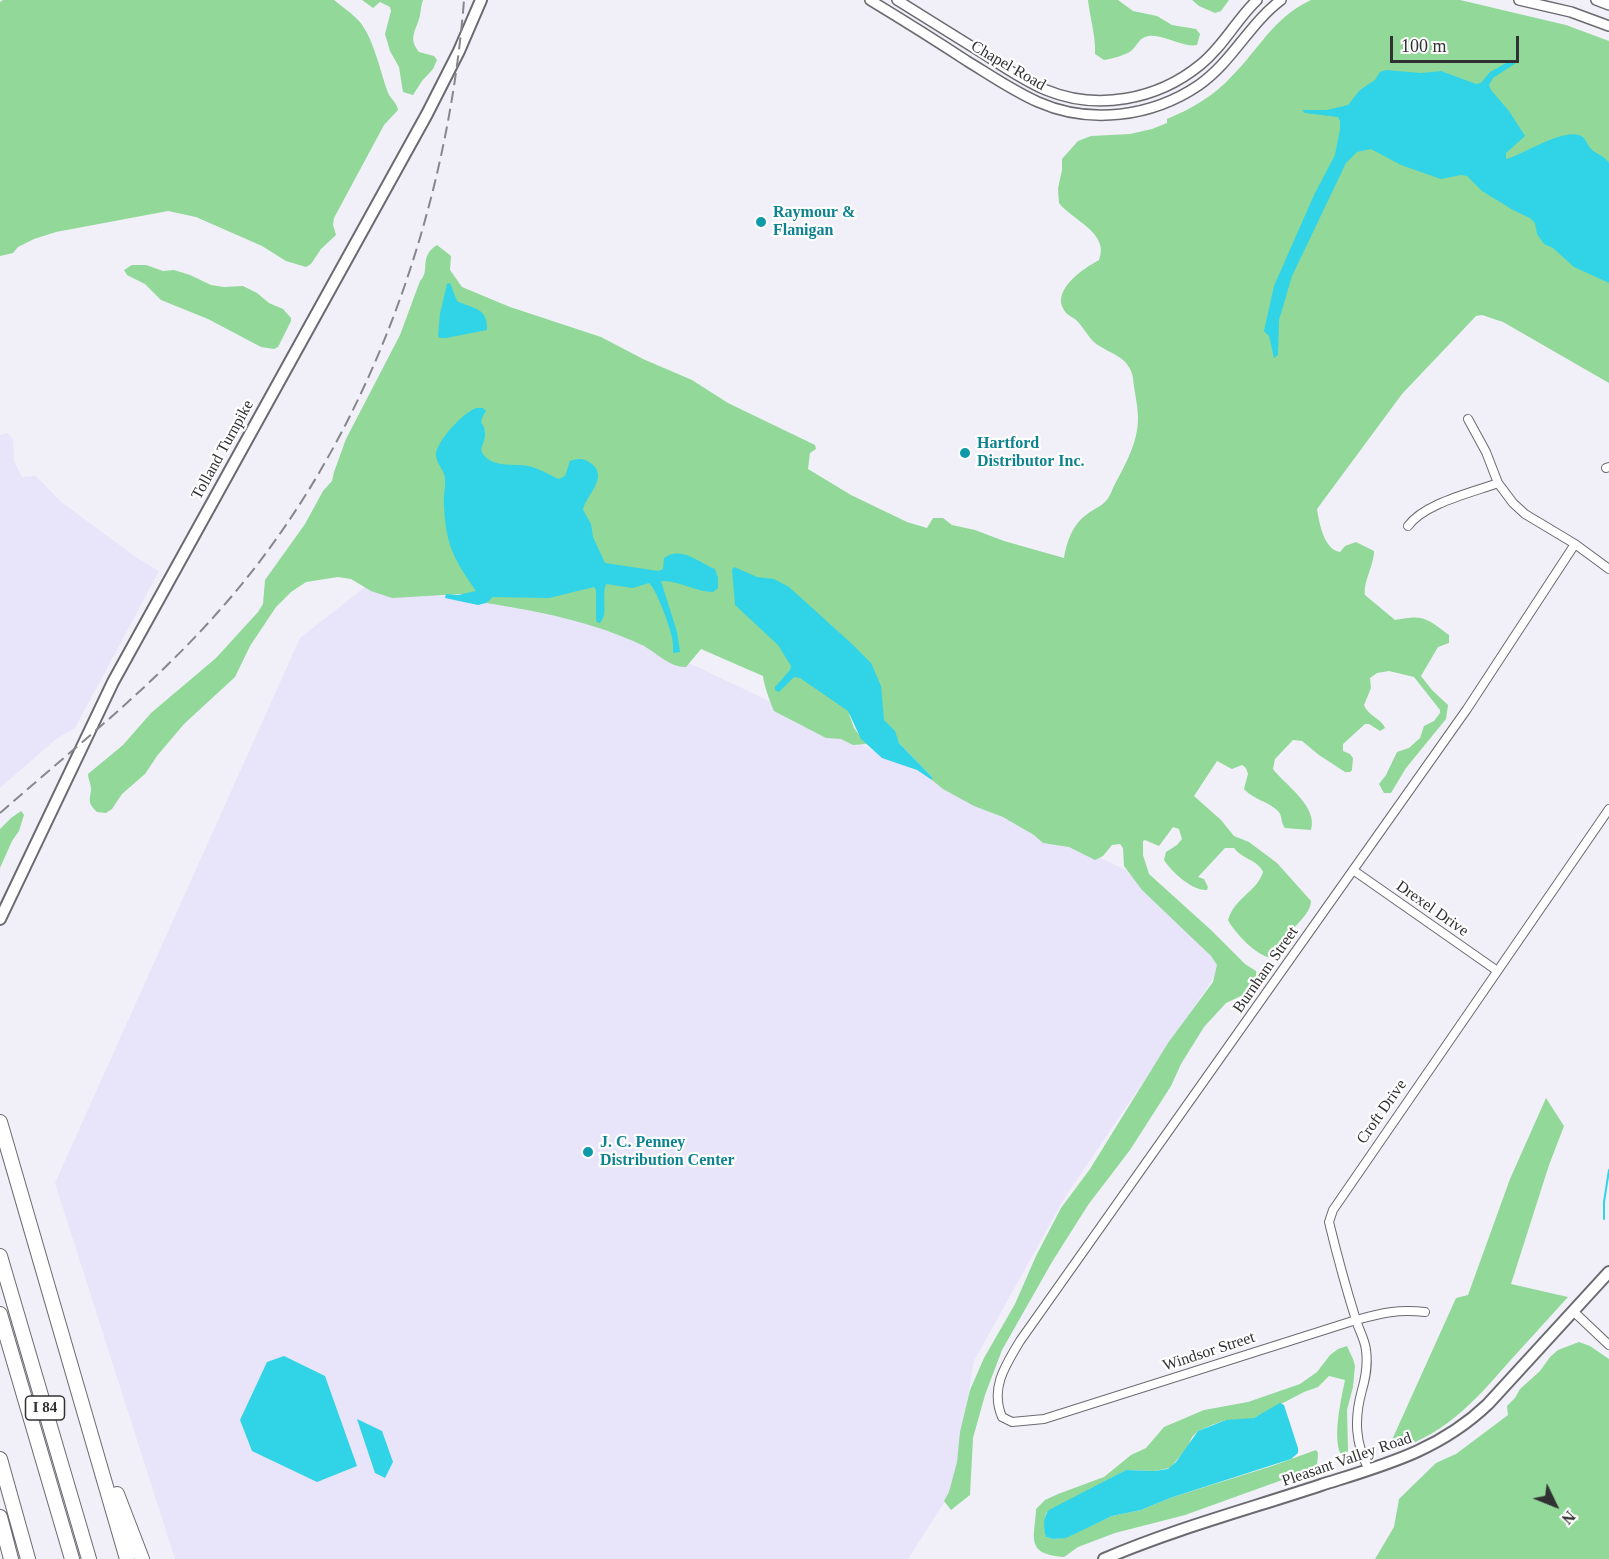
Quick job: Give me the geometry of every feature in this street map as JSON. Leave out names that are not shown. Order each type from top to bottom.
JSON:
[{"type":"highway","points":[[0,1122],[127,1559]]},
{"type":"highway","name":"I 84","points":[[0,1257],[89,1559]]},
{"type":"highway","points":[[0,1314],[72,1559]]},
{"type":"highway","points":[[81,1399],[142,1559]]},
{"type":"highway","points":[[38,1443],[41,1470],[62,1559]]},
{"type":"highway","points":[[0,1459],[28,1559]]},
{"type":"highway","points":[[14,1509],[25,1529],[34,1559]]},
{"type":"highway","points":[[0,1517],[11,1559]]},
{"type":"main road","name":"Tolland Turnpike","points":[[0,919],[113,682],[432,103],[459,51],[481,0]]},
{"type":"main road","name":"Pleasant Valley Road","points":[[1104,1559],[1166,1536],[1369,1470],[1418,1452],[1445,1438],[1467,1423],[1501,1391],[1609,1272]]},
{"type":"street","name":"Chapel Road","points":[[870,0],[1016,91],[1054,108],[1087,114],[1120,115],[1157,106],[1179,97],[1209,77],[1227,59],[1258,20],[1281,0]]},
{"type":"street","name":"Chapel Road","points":[[897,0],[1024,79],[1055,93],[1088,100],[1122,99],[1154,92],[1185,76],[1207,59],[1257,0]]},
{"type":"street","points":[[1519,0],[1578,15],[1609,26]]},
{"type":"street","points":[[1596,0],[1609,4]]},
{"type":"street","points":[[921,32],[929,20]]},
{"type":"street","points":[[1016,91],[1024,79]]},
{"type":"street","points":[[1468,418],[1486,452],[1498,483],[1513,503],[1525,514],[1575,544],[1609,569]]},
{"type":"street","points":[[1408,526],[1425,510],[1498,483]]},
{"type":"street","name":"Burnham Street","points":[[1002,1417],[997,1393],[1001,1374],[1020,1341],[1467,709],[1575,544]]},
{"type":"street","name":"Croft Drive","points":[[1369,1470],[1356,1437],[1356,1418],[1368,1363],[1366,1347],[1356,1320],[1329,1222],[1333,1209],[1609,809]]},
{"type":"street","name":"Drexel Drive","points":[[1353,870],[1496,970]]},
{"type":"street","name":"Windsor Street","points":[[1002,1417],[1012,1422],[1044,1419],[1356,1320],[1391,1311],[1425,1312]]},
{"type":"street","points":[[1573,1311],[1609,1345]]},
{"type":"shaded area","points":[[7,433],[13,439],[14,461],[22,477],[36,476],[60,501],[137,558],[159,571],[75,728],[56,739],[0,788],[0,435]]},
{"type":"shaded area","points":[[365,587],[579,611],[1126,870],[1221,967],[1065,1197],[974,1361],[952,1490],[908,1559],[175,1559],[55,1183],[300,638]]},
{"type":"green space","points":[[3,0],[334,0],[356,18],[367,32],[388,93],[398,110],[384,125],[334,218],[333,225],[336,235],[306,267],[286,261],[262,246],[196,217],[168,211],[56,232],[34,239],[18,247],[13,253],[0,256],[0,2]]},
{"type":"green space","points":[[362,0],[423,0],[413,38],[415,47],[419,52],[434,56],[437,60],[413,95],[403,92],[399,67],[390,51],[385,34],[390,7],[380,2],[373,8]]},
{"type":"green space","points":[[1088,0],[1118,0],[1133,11],[1157,16],[1172,25],[1196,29],[1200,34],[1197,45],[1186,45],[1149,36],[1141,40],[1129,52],[1104,60],[1095,54]]},
{"type":"green space","points":[[1192,0],[1229,0],[1221,11],[1215,13]]},
{"type":"green space","points":[[1311,0],[1460,0],[1566,25],[1609,41],[1609,383],[1503,322],[1482,315],[1476,316],[1402,394],[1317,509],[1323,535],[1334,550],[1340,552],[1345,546],[1356,542],[1374,551],[1365,595],[1395,620],[1412,617],[1424,619],[1449,635],[1449,643],[1438,647],[1421,676],[1448,705],[1446,719],[1406,768],[1391,793],[1384,793],[1379,784],[1397,752],[1409,748],[1420,738],[1424,726],[1434,721],[1440,713],[1414,677],[1389,671],[1377,673],[1370,678],[1371,688],[1364,705],[1385,728],[1380,731],[1365,724],[1343,744],[1343,751],[1353,758],[1350,772],[1345,772],[1302,741],[1293,740],[1275,759],[1273,769],[1300,797],[1310,813],[1311,830],[1285,828],[1278,811],[1244,789],[1248,774],[1246,768],[1242,765],[1232,769],[1217,761],[1194,796],[1221,820],[1234,836],[1249,842],[1277,863],[1311,901],[1307,912],[1276,956],[1264,956],[1249,946],[1228,920],[1235,906],[1260,879],[1263,872],[1261,868],[1234,848],[1225,848],[1198,877],[1204,879],[1208,887],[1207,890],[1201,889],[1183,880],[1164,860],[1166,852],[1182,839],[1179,829],[1173,827],[1159,846],[1143,841],[1143,855],[1149,874],[1245,964],[1256,971],[1257,977],[1243,995],[1226,1003],[1204,1027],[1181,1064],[1171,1086],[1130,1150],[1088,1205],[1052,1262],[1002,1350],[985,1395],[973,1438],[970,1495],[951,1510],[944,1501],[949,1492],[957,1462],[960,1432],[970,1390],[984,1358],[1015,1304],[1036,1256],[1061,1208],[1090,1169],[1168,1043],[1213,982],[1217,965],[1211,956],[1142,890],[1124,866],[1123,848],[1120,844],[1112,845],[1103,856],[1095,860],[1069,847],[1043,843],[1034,835],[1003,817],[974,806],[943,789],[932,780],[932,777],[897,739],[849,714],[854,728],[866,744],[853,745],[841,739],[826,738],[774,711],[763,676],[701,649],[686,667],[680,667],[642,645],[566,618],[486,603],[489,599],[461,594],[392,598],[371,591],[351,579],[338,577],[306,582],[291,592],[276,607],[250,646],[235,677],[184,724],[145,774],[122,794],[112,809],[106,813],[97,812],[90,803],[91,787],[88,774],[123,745],[151,713],[216,658],[258,612],[263,604],[265,580],[305,524],[323,491],[332,481],[346,439],[400,335],[425,272],[428,254],[437,245],[451,256],[450,270],[462,287],[510,307],[601,337],[643,359],[692,380],[728,403],[815,445],[816,449],[810,453],[808,469],[851,495],[907,522],[927,528],[933,518],[943,518],[952,525],[1064,558],[1068,540],[1077,523],[1107,500],[1133,445],[1138,418],[1133,378],[1128,365],[1095,343],[1076,320],[1065,312],[1061,302],[1065,288],[1071,280],[1099,260],[1101,250],[1095,235],[1059,203],[1058,188],[1062,159],[1078,141],[1091,136],[1130,134],[1152,129],[1167,123],[1167,119],[1202,101],[1225,83],[1277,25],[1298,7]]},
{"type":"green space","points":[[132,265],[146,265],[163,271],[174,270],[211,285],[243,286],[283,309],[291,321],[278,347],[274,349],[261,347],[208,319],[161,300],[145,284],[127,275],[124,270]]},
{"type":"green space","points":[[21,811],[24,815],[19,831],[0,868],[0,829]]},
{"type":"green space","points":[[1546,1098],[1564,1126],[1549,1165],[1511,1284],[1568,1297],[1482,1392],[1455,1417],[1440,1429],[1423,1438],[1387,1451],[1456,1298],[1468,1295],[1510,1179]]},
{"type":"green space","points":[[1579,1342],[1590,1346],[1609,1359],[1609,1559],[1375,1559],[1394,1527],[1399,1499],[1436,1463],[1456,1454],[1508,1415],[1507,1406],[1550,1357],[1558,1350]]},
{"type":"green space","points":[[1347,1346],[1355,1366],[1347,1410],[1348,1451],[1346,1455],[1340,1453],[1337,1436],[1345,1380],[1329,1376],[1318,1387],[1254,1418],[1226,1420],[1198,1431],[1170,1468],[1154,1471],[1126,1470],[1046,1513],[1044,1528],[1046,1537],[1053,1539],[1066,1537],[1112,1516],[1141,1510],[1170,1498],[1316,1450],[1318,1453],[1317,1466],[1310,1473],[1296,1475],[1185,1515],[1115,1533],[1078,1547],[1064,1557],[1051,1555],[1037,1548],[1034,1536],[1036,1509],[1045,1500],[1104,1477],[1131,1455],[1146,1448],[1164,1427],[1204,1410],[1248,1402],[1300,1384],[1317,1372],[1330,1355]]},
{"type":"water","points":[[1508,62],[1516,63],[1493,78],[1489,85],[1525,136],[1506,153],[1506,159],[1556,138],[1576,134],[1583,137],[1591,149],[1609,163],[1609,283],[1574,267],[1553,248],[1544,244],[1537,234],[1535,223],[1530,218],[1482,191],[1467,176],[1441,179],[1401,165],[1371,149],[1357,152],[1346,163],[1292,276],[1279,320],[1278,355],[1274,358],[1269,336],[1264,331],[1274,286],[1314,195],[1335,155],[1340,129],[1338,117],[1305,113],[1302,110],[1327,110],[1348,105],[1360,90],[1375,80],[1380,72],[1386,70],[1421,73],[1441,71],[1476,84],[1481,83],[1490,72]]},
{"type":"water","points":[[450,283],[457,301],[482,313],[487,322],[487,330],[446,338],[438,336],[440,314],[447,284]]},
{"type":"water","points":[[476,408],[483,408],[486,411],[481,422],[485,430],[485,438],[481,450],[489,460],[495,463],[532,467],[559,479],[565,476],[570,461],[573,460],[581,459],[597,469],[595,487],[583,510],[591,524],[593,537],[605,563],[658,571],[663,569],[664,558],[677,553],[690,556],[715,569],[718,588],[713,592],[661,581],[677,632],[680,652],[673,653],[672,637],[667,621],[649,583],[633,588],[606,584],[605,609],[600,623],[596,619],[596,590],[594,587],[549,598],[493,597],[486,603],[478,605],[445,598],[446,594],[458,595],[476,591],[452,552],[449,542],[444,506],[445,478],[436,456],[440,443],[451,428]]},
{"type":"water","points":[[734,567],[757,577],[774,579],[789,587],[871,663],[881,686],[884,720],[895,731],[899,743],[932,777],[932,780],[917,770],[882,758],[861,739],[848,711],[800,678],[794,677],[779,692],[775,690],[791,666],[778,645],[735,605],[732,570]]},
{"type":"water","points":[[284,1356],[325,1376],[357,1466],[317,1482],[252,1451],[240,1420],[267,1362]]},
{"type":"water","points":[[1280,1403],[1284,1405],[1298,1448],[1298,1453],[1291,1459],[1170,1498],[1141,1510],[1112,1516],[1066,1538],[1046,1537],[1044,1523],[1049,1510],[1126,1470],[1168,1469],[1176,1462],[1198,1431],[1226,1420],[1254,1418]]},
{"type":"water","points":[[357,1419],[382,1431],[393,1462],[385,1478],[375,1473]]},
{"type":"waterway","points":[[1604,1219],[1609,1170]]},
{"type":"railway","points":[[0,813],[112,716],[193,639],[270,548],[316,478],[356,404],[390,326],[417,246],[439,165],[455,82],[464,0]]},
{"type":"place","name":"Raymour & Flanigan","points":[[761,222]]},
{"type":"place","name":"Hartford Distributor Inc.","points":[[965,453]]},
{"type":"place","name":"J. C. Penney Distribution Center","points":[[588,1152]]}]
